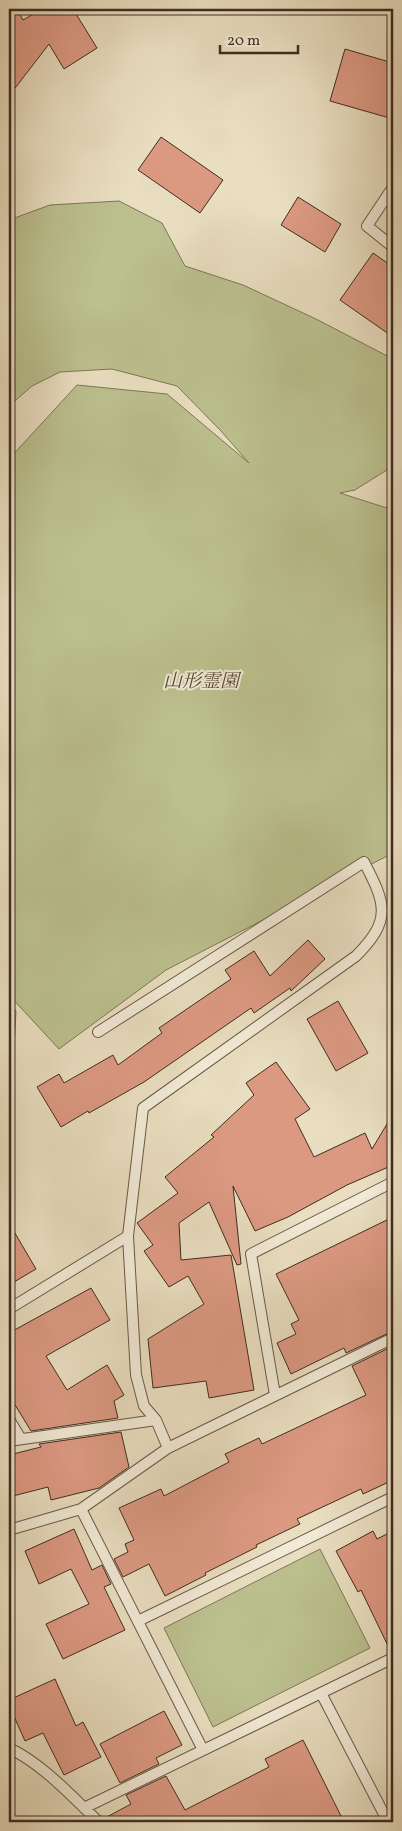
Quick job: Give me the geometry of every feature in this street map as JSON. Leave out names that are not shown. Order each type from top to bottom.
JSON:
[{"type":"lane","points":[[393,187],[366,226],[393,247]]},
{"type":"lane","points":[[98,1032],[364,862],[379,892],[382,919],[370,943],[356,956],[143,1108],[128,1236],[136,1375],[144,1406],[156,1420],[168,1448]]},
{"type":"lane","points":[[275,1395],[251,1254],[393,1182]]},
{"type":"lane","points":[[9,1309],[128,1236]]},
{"type":"lane","points":[[9,1530],[81,1509],[168,1448],[393,1338]]},
{"type":"lane","points":[[9,1419],[21,1439]]},
{"type":"lane","points":[[9,1441],[156,1420]]},
{"type":"lane","points":[[138,1621],[393,1497]]},
{"type":"lane","points":[[81,1509],[203,1750]]},
{"type":"lane","points":[[84,1808],[393,1658]]},
{"type":"lane","points":[[320,1693],[388,1822]]},
{"type":"lane","points":[[9,1748],[56,1780],[99,1822]]},
{"type":"green space","name":"山形霊園","points":[[119,201],[162,223],[185,266],[243,285],[316,319],[393,359],[393,469],[390,468],[355,490],[340,493],[393,510],[393,853],[166,970],[59,1049],[9,995],[9,459],[77,385],[167,394],[249,463],[177,386],[112,369],[60,372],[32,386],[9,406],[9,220],[50,205]]},
{"type":"green space","points":[[9,1000],[16,1011],[14,1048],[9,1053]]},
{"type":"green space","points":[[320,1549],[370,1648],[213,1727],[164,1628]]},
{"type":"building","points":[[9,9],[17,9],[23,20],[42,9],[73,9],[97,48],[64,69],[49,44],[9,96]]},
{"type":"building","points":[[345,49],[393,63],[393,119],[330,101]]},
{"type":"building","points":[[161,137],[223,180],[200,213],[138,170]]},
{"type":"building","points":[[298,197],[341,224],[325,252],[281,225]]},
{"type":"building","points":[[373,253],[393,267],[393,337],[340,300]]},
{"type":"building","points":[[308,940],[325,959],[291,991],[290,988],[254,1013],[251,1008],[144,1082],[61,1127],[37,1087],[59,1074],[64,1083],[113,1055],[118,1065],[162,1033],[159,1028],[231,979],[225,970],[254,951],[270,976]]},
{"type":"building","points":[[338,1001],[368,1053],[336,1071],[307,1019]]},
{"type":"building","points":[[276,1062],[310,1109],[295,1119],[314,1157],[365,1133],[372,1149],[393,1114],[393,1165],[347,1185],[288,1217],[255,1231],[233,1186],[241,1264],[237,1265],[209,1202],[179,1223],[181,1260],[231,1255],[254,1390],[209,1398],[206,1381],[153,1388],[148,1339],[204,1304],[188,1276],[169,1287],[144,1251],[153,1245],[137,1223],[178,1193],[165,1177],[214,1137],[211,1135],[254,1095],[246,1083]]},
{"type":"building","points":[[393,1217],[393,1331],[346,1353],[344,1348],[291,1374],[277,1343],[296,1334],[291,1324],[299,1320],[276,1274]]},
{"type":"building","points":[[9,1223],[36,1269],[9,1285]]},
{"type":"building","points":[[91,1288],[110,1320],[46,1356],[67,1390],[107,1365],[124,1395],[114,1401],[118,1418],[31,1431],[9,1395],[9,1333]]},
{"type":"building","points":[[393,1346],[393,1480],[363,1494],[361,1489],[297,1519],[300,1524],[256,1545],[257,1547],[165,1596],[149,1564],[123,1577],[114,1559],[128,1552],[125,1544],[134,1540],[119,1508],[161,1489],[164,1496],[229,1462],[225,1454],[259,1438],[262,1444],[366,1395],[352,1366]]},
{"type":"building","points":[[121,1432],[129,1467],[99,1488],[51,1500],[48,1487],[9,1497],[9,1455],[41,1447],[39,1444]]},
{"type":"building","points":[[74,1529],[92,1570],[102,1565],[111,1584],[104,1587],[125,1630],[63,1659],[46,1624],[89,1604],[71,1569],[39,1584],[25,1551]]},
{"type":"building","points":[[373,1531],[377,1539],[393,1531],[393,1651],[391,1652],[361,1590],[358,1592],[336,1551]]},
{"type":"building","points":[[55,1679],[76,1726],[83,1722],[101,1757],[64,1775],[43,1733],[25,1741],[9,1705],[9,1700]]},
{"type":"building","points":[[164,1711],[182,1745],[156,1758],[159,1764],[120,1783],[100,1744]]},
{"type":"building","points":[[303,1740],[344,1822],[106,1822],[105,1818],[131,1804],[126,1795],[166,1776],[185,1810],[269,1767],[265,1759]]}]
